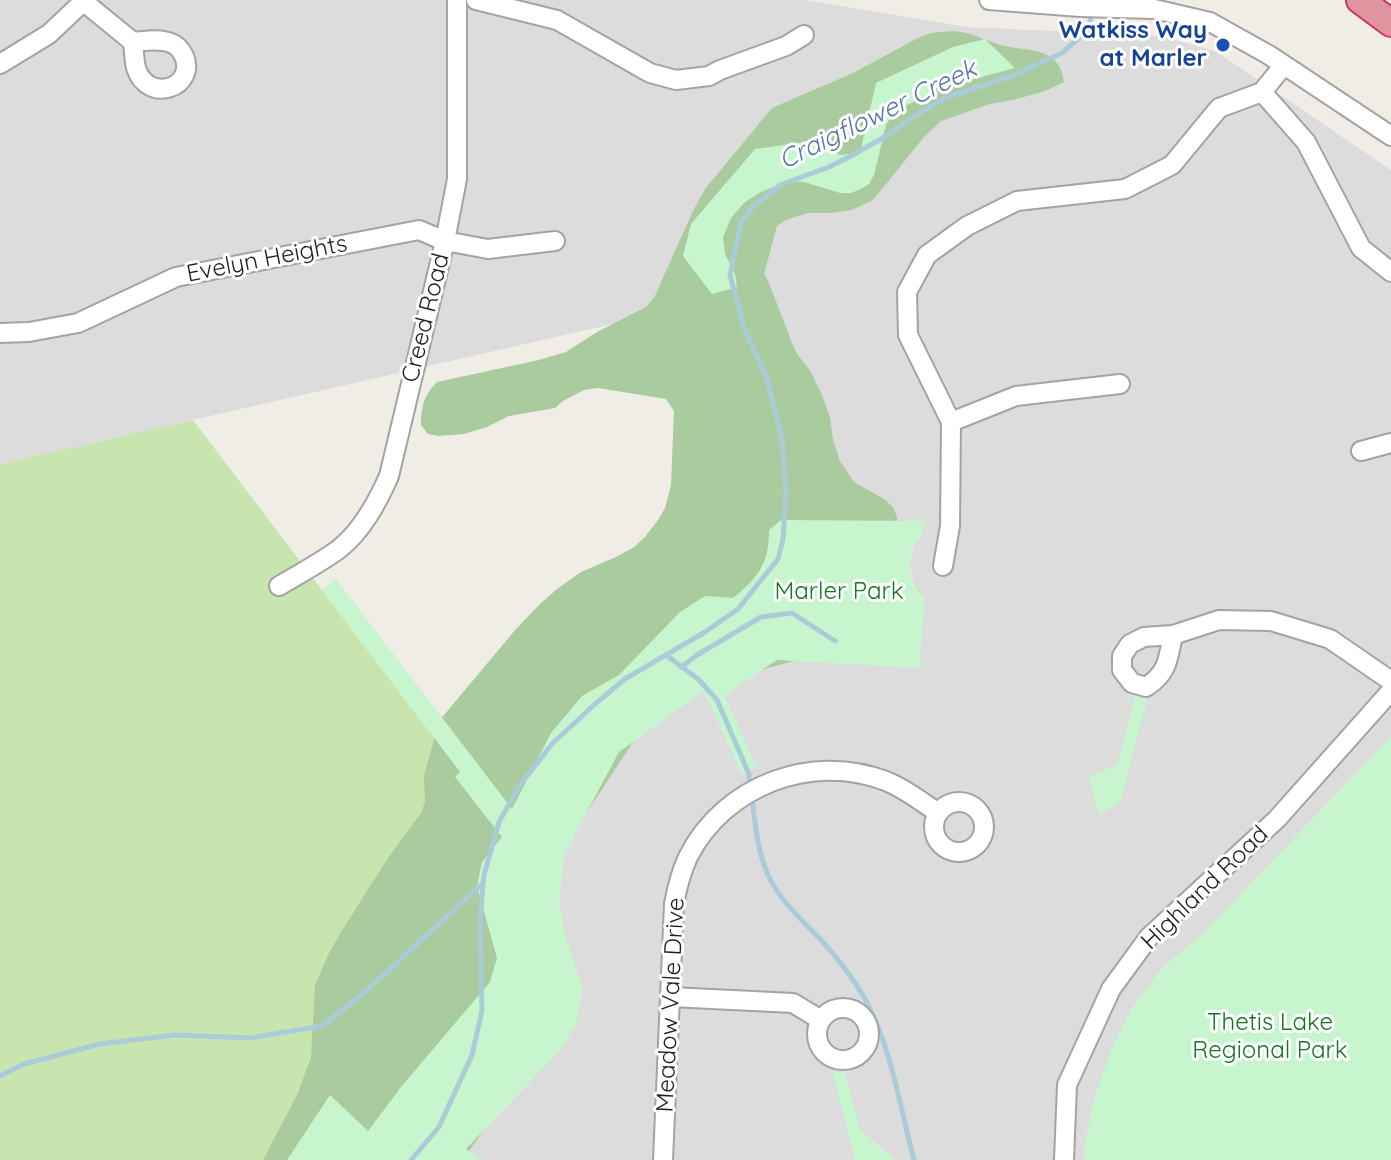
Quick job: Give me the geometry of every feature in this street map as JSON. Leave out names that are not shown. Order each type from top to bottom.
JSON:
[{"type":"highway","points":[[1360,0],[1391,22]]},
{"type":"street","name":"Creed Road","points":[[279,586],[341,548],[379,499],[389,476],[457,179],[457,0]]},
{"type":"street","points":[[476,0],[557,20],[650,73],[676,80],[709,76],[786,46],[804,35]]},
{"type":"street","points":[[989,0],[1154,9],[1210,22],[1284,65],[1391,136]]},
{"type":"street","points":[[0,64],[49,34],[85,1],[133,42]]},
{"type":"street","points":[[943,566],[950,526],[951,422],[908,335],[907,292],[927,255],[967,226],[1017,201],[1125,189],[1172,165],[1219,108],[1262,92],[1284,65]]},
{"type":"street","points":[[1262,92],[1306,142],[1361,248],[1391,272]]},
{"type":"street","name":"Evelyn Heights","points":[[0,333],[29,332],[78,323],[176,277],[419,230],[445,241],[488,249],[555,241]]},
{"type":"street","points":[[951,422],[1016,396],[1120,384]]},
{"type":"street","points":[[1361,451],[1391,443]]},
{"type":"street","points":[[1173,635],[1219,620],[1271,621],[1330,639],[1391,681]]},
{"type":"street","name":"Highland Road","points":[[1064,1160],[1067,1085],[1111,989],[1149,937],[1277,819],[1391,691]]},
{"type":"street","name":"Meadow Vale Drive","points":[[663,1160],[674,904],[679,880],[698,839],[730,805],[746,793],[791,775],[817,770],[865,774],[913,795],[938,813]]},
{"type":"street","points":[[671,997],[793,1003],[821,1020]]},
{"type":"shaded area","points":[[0,0],[805,0],[967,27],[1161,36],[1217,52],[1391,170],[1391,737],[1202,935],[1161,969],[1085,1160],[483,1160],[466,1149],[561,1049],[564,931],[559,899],[564,855],[619,752],[704,690],[742,774],[756,767],[724,695],[777,660],[921,597],[913,583],[909,563],[915,544],[922,535],[784,520],[735,296],[0,464]]},
{"type":"green space","name":"Marler Park","points":[[954,31],[1048,55],[1061,70],[1064,82],[1045,91],[990,104],[941,121],[924,137],[873,200],[852,210],[808,213],[786,220],[777,226],[764,274],[797,354],[811,372],[822,395],[840,461],[854,482],[884,499],[893,507],[897,517],[897,528],[823,653],[727,679],[704,690],[635,739],[566,844],[556,887],[573,962],[561,1017],[463,1160],[263,1160],[297,1095],[311,1058],[315,985],[329,953],[388,858],[421,813],[425,802],[424,776],[439,721],[540,604],[581,572],[616,557],[645,537],[665,508],[671,485],[674,411],[666,399],[598,388],[584,390],[555,408],[509,416],[464,434],[438,436],[428,434],[421,425],[429,392],[437,382],[566,352],[646,307],[654,298],[705,189],[772,108],[853,73],[918,38],[930,33]]},
{"type":"green space","points":[[985,39],[1015,68],[940,85],[895,111],[886,125],[869,184],[851,193],[840,193],[804,182],[787,181],[744,203],[731,218],[723,237],[725,254],[735,274],[737,287],[712,294],[683,256],[691,224],[755,149],[820,140],[839,155],[860,153],[876,83],[953,47]]},
{"type":"green space","points":[[193,420],[460,772],[287,1160],[0,1160],[0,464]]},
{"type":"green space","name":"Marler Park","points":[[781,520],[926,521],[909,569],[913,583],[925,598],[919,668],[777,660],[724,695],[756,767],[742,774],[704,691],[619,752],[564,855],[559,899],[564,931],[583,988],[576,1024],[561,1049],[466,1149],[483,1160],[287,1160],[330,1095],[368,1131],[490,982],[497,958],[477,886],[482,862],[502,837],[455,777],[460,772],[322,590],[336,579],[512,809],[551,733],[582,696],[619,675],[680,612],[705,596],[733,598],[761,568],[767,552],[769,530]]},
{"type":"green space","points":[[1135,696],[1148,697],[1120,803],[1099,814],[1089,777],[1117,765]]},
{"type":"green space","name":"Thetis Lake Regional Park","points":[[1391,737],[1391,1160],[1085,1160],[1084,1146],[1095,1096],[1111,1050],[1132,1008],[1161,969],[1202,935]]},
{"type":"green space","points":[[832,1071],[845,1073],[860,1129],[895,1160],[855,1160]]},
{"type":"waterway","name":"Craigflower Creek","points":[[411,1160],[439,1127],[472,1055],[482,1011],[480,920],[484,875],[499,822],[520,785],[552,744],[595,704],[625,679],[738,609],[778,559],[783,539],[786,492],[782,439],[767,378],[744,328],[730,275],[741,222],[754,206],[780,185],[851,156],[945,98],[1012,76],[1062,53],[1087,31],[1093,12]]},
{"type":"waterway","points":[[681,667],[761,617],[792,613],[835,641]]},
{"type":"waterway","points":[[666,655],[698,679],[717,700],[749,774],[750,787]]},
{"type":"waterway","points":[[752,797],[755,827],[768,875],[785,902],[846,970],[875,1020],[889,1059],[914,1160]]},
{"type":"waterway","points":[[0,1076],[24,1064],[100,1044],[175,1035],[250,1038],[322,1026],[365,992],[482,884]]},
{"type":"place","name":"Watkiss Way at Marler","points":[[1223,45]]}]
